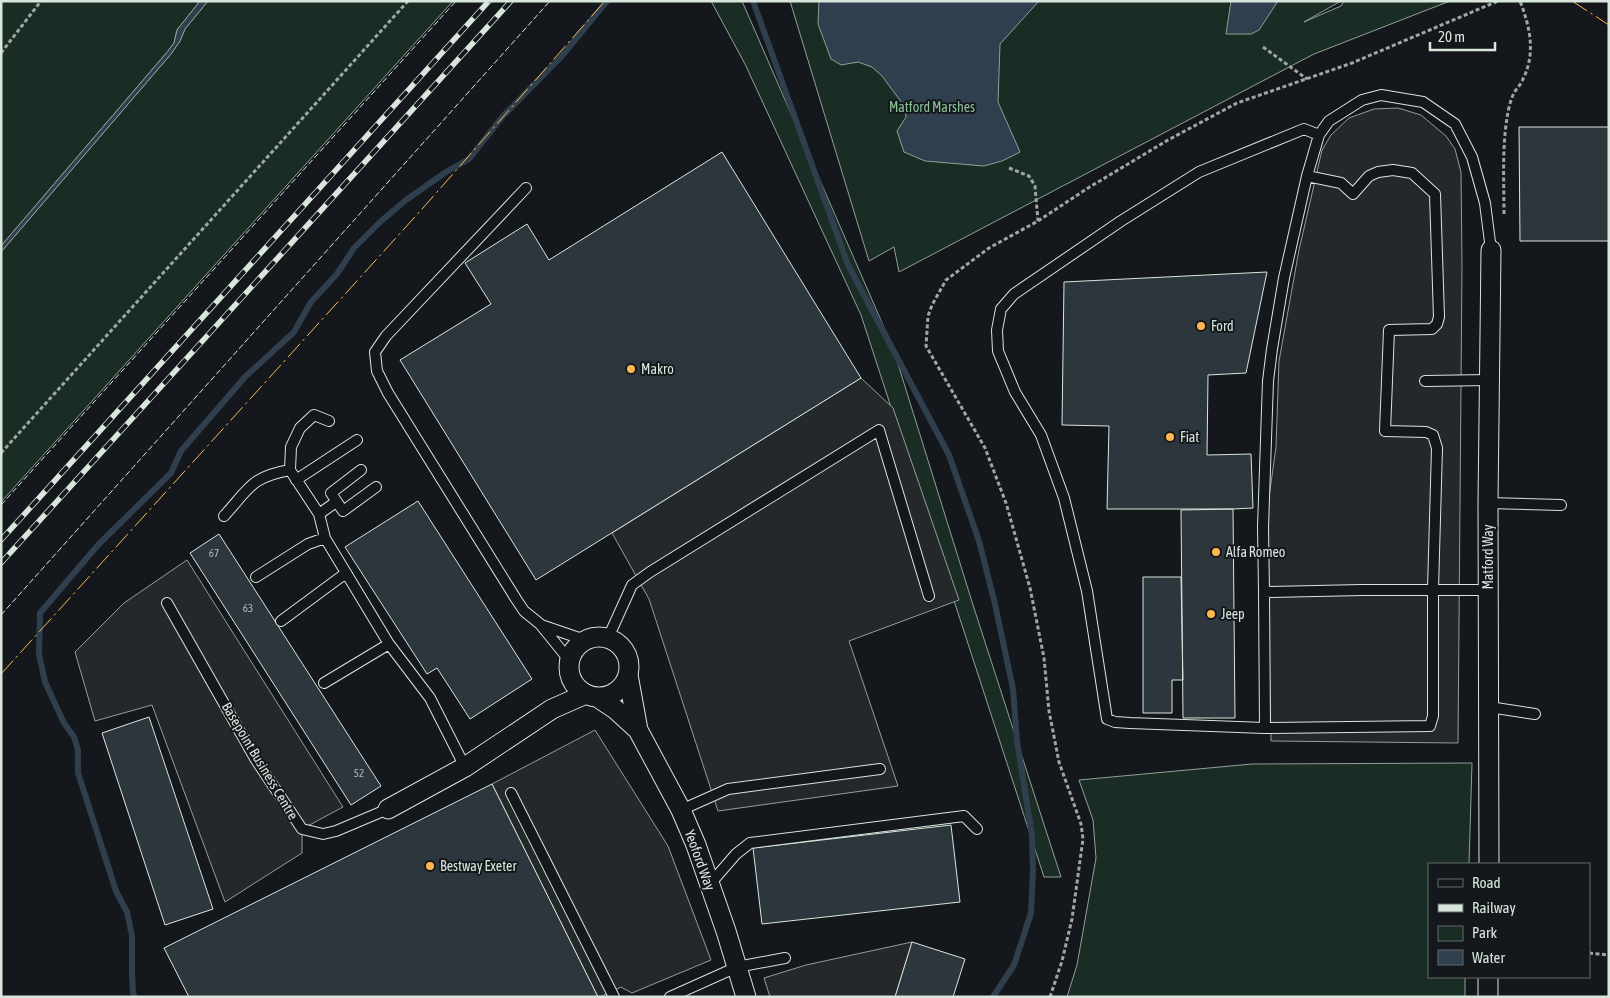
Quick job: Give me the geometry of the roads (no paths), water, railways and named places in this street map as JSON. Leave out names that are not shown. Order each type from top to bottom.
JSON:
[{"type":"street","name":"Matford Way","points":[[1489,863],[1488,503],[1491,250]]},
{"type":"street","points":[[592,637],[608,638],[617,642],[623,648],[628,656],[630,666],[624,684],[616,692],[607,696],[592,696],[552,709],[564,693],[572,652],[585,640],[592,637]]},
{"type":"street","points":[[570,668],[573,682],[614,709],[638,730]]},
{"type":"street","points":[[628,675],[638,730]]},
{"type":"street","name":"Basepoint Business Centre","points":[[388,809],[465,767],[552,709]]},
{"type":"street","name":"Yeoford Way","points":[[638,730],[681,810],[696,845],[746,997]]},
{"type":"street","points":[[1488,978],[1488,997]]},
{"type":"lane","points":[[1265,728],[1263,527],[1270,364],[1283,286],[1307,176],[1318,136],[1329,121],[1362,100],[1381,95],[1423,102],[1454,124],[1472,157],[1485,203],[1491,250]]},
{"type":"lane","points":[[1307,176],[1341,183],[1353,194],[1369,176],[1378,172],[1393,170],[1412,173],[1435,194],[1438,317],[1432,329],[1389,330],[1385,431],[1426,432],[1433,435],[1437,448],[1433,589],[1433,716],[1430,726],[1265,728],[1115,722],[1107,719],[1087,591],[1064,498],[1041,435],[1015,392],[998,351],[997,330],[1001,309],[1014,294],[1122,221],[1200,172],[1304,129],[1318,136]]},
{"type":"lane","points":[[526,188],[386,336],[375,352],[377,371],[388,392],[516,599],[524,611],[540,624],[570,668]]},
{"type":"lane","points":[[1425,381],[1490,380]]},
{"type":"lane","points":[[329,421],[314,415],[300,428],[291,447],[290,470],[319,514],[325,538],[389,644],[430,698],[465,767]]},
{"type":"lane","points":[[608,638],[632,585],[879,430],[929,596]]},
{"type":"lane","points":[[296,480],[357,440]]},
{"type":"lane","points":[[224,516],[242,494],[259,480],[271,473],[290,470]]},
{"type":"lane","points":[[361,470],[330,493],[343,511],[376,488]]},
{"type":"lane","points":[[319,514],[336,502]]},
{"type":"lane","points":[[1488,503],[1561,505]]},
{"type":"lane","points":[[256,577],[308,544],[325,538]]},
{"type":"lane","points":[[281,621],[346,573]]},
{"type":"lane","points":[[1264,592],[1488,590]]},
{"type":"lane","name":"Basepoint Business Centre","points":[[167,603],[256,760],[302,829],[323,834],[336,831],[388,809]]},
{"type":"lane","points":[[540,624],[585,640]]},
{"type":"lane","points":[[324,684],[389,644]]},
{"type":"lane","points":[[1489,707],[1535,714]]},
{"type":"lane","points":[[681,810],[728,789],[880,769]]},
{"type":"lane","points":[[511,793],[614,997]]},
{"type":"lane","points":[[710,884],[736,854],[750,843],[964,816],[977,829]]},
{"type":"lane","points":[[670,997],[737,967],[784,958]]},
{"type":"water","points":[[200,1],[208,1],[185,29],[180,41],[171,54],[1,252],[1,246],[168,51],[174,43],[177,30]]},
{"type":"water","points":[[819,1],[1039,1],[1000,44],[998,102],[1020,152],[1002,161],[984,166],[925,161],[904,152],[897,131],[906,117],[905,107],[882,76],[872,67],[858,62],[841,65],[831,59],[818,24]]},
{"type":"water","points":[[1231,1],[1278,1],[1259,30],[1251,34],[1226,34]]},
{"type":"waterway","points":[[135,997],[132,973],[132,936],[127,912],[116,891],[78,773],[78,750],[74,737],[64,723],[45,682],[39,654],[40,613],[98,545],[171,473],[181,451],[245,377],[294,332],[311,302],[337,274],[354,248],[406,200],[446,172],[469,159],[503,116],[561,57],[607,1]]},
{"type":"waterway","points":[[753,1],[848,265],[949,455],[979,541],[995,604],[1013,689],[1017,741],[1032,835],[1033,870],[1031,913],[1014,965],[993,997]]},
{"type":"railway","points":[[1,540],[489,1]]},
{"type":"railway","points":[[1,563],[511,1]]},
{"type":"place","name":"Ford","points":[[1201,326]]},
{"type":"place","name":"Makro","points":[[631,369]]},
{"type":"place","name":"Fiat","points":[[1170,437]]},
{"type":"place","name":"Alfa Romeo","points":[[1216,552]]},
{"type":"place","name":"Jeep","points":[[1211,614]]},
{"type":"place","name":"Bestway Exeter","points":[[430,866]]},
{"type":"park label","name":"Matford Marshes","points":[[932,107]]}]
